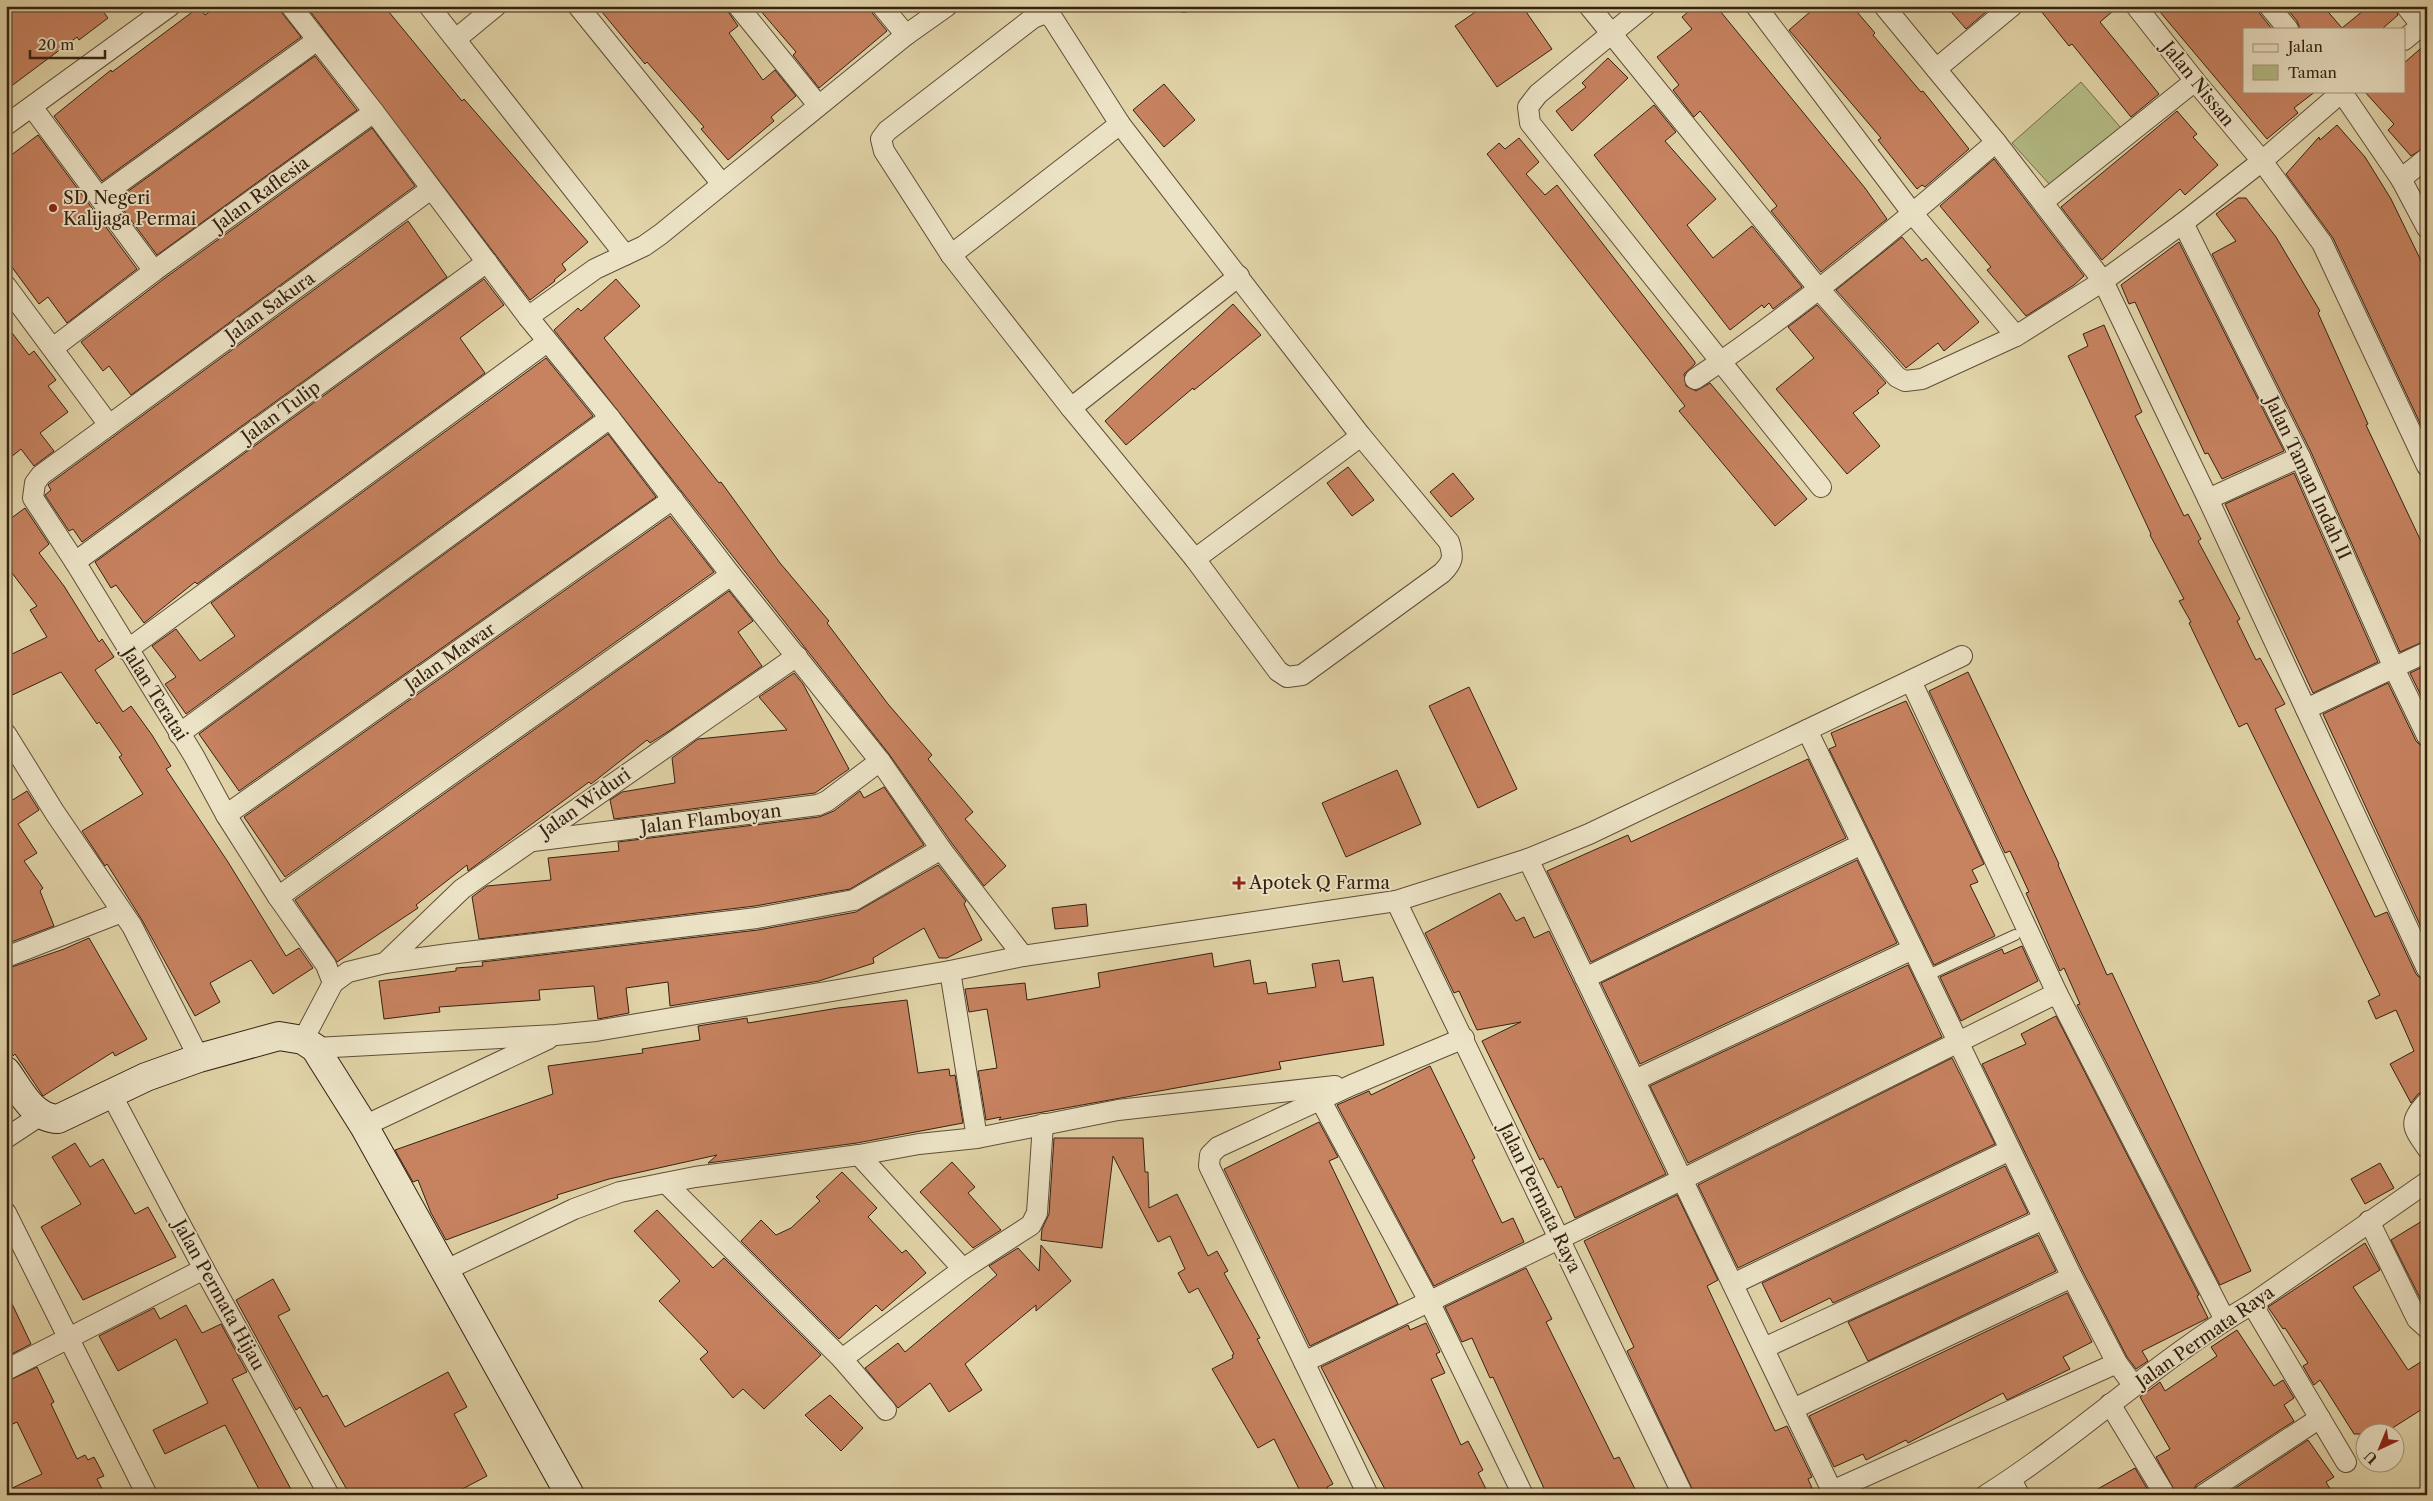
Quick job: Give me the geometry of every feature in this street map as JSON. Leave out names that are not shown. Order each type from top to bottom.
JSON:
[{"type":"street","points":[[6,125],[170,6]]},
{"type":"street","points":[[291,6],[316,41],[374,112],[528,318],[610,418],[731,575],[880,762],[941,849],[1023,956]]},
{"type":"street","points":[[429,6],[625,255]]},
{"type":"street","points":[[456,39],[496,6]]},
{"type":"street","points":[[578,6],[722,184]]},
{"type":"street","points":[[738,6],[818,105]]},
{"type":"street","points":[[882,6],[906,35]]},
{"type":"street","points":[[528,318],[595,269],[625,255],[661,234],[818,105],[906,35],[947,6]]},
{"type":"street","points":[[1062,35],[1064,6]]},
{"type":"street","points":[[1589,6],[1818,288],[1889,370],[1905,381],[1922,379],[2016,336],[2102,281],[2184,223],[2262,161],[2342,92],[2401,179],[2427,228]]},
{"type":"street","points":[[1645,6],[1538,94],[1528,107],[1530,123],[1821,488]]},
{"type":"street","points":[[1756,6],[1913,214],[2016,336]]},
{"type":"street","points":[[1884,6],[1996,142],[2102,281],[2208,499],[2427,969]]},
{"type":"street","points":[[1936,69],[2012,6]]},
{"type":"street","name":"Jalan Nissan","points":[[2136,6],[2195,81],[2262,161],[2322,243],[2427,466]]},
{"type":"street","points":[[2269,6],[2287,28]]},
{"type":"street","points":[[2406,6],[2424,23],[2406,38]]},
{"type":"street","points":[[1045,14],[1049,16],[1062,35],[1120,124],[1361,436],[1449,542],[1454,555],[1452,563],[1442,573],[1302,675],[1287,677],[1278,671],[1195,559],[1071,408],[951,255],[884,151],[882,139],[887,131],[1033,18],[1045,14]]},
{"type":"street","points":[[100,197],[316,41]]},
{"type":"street","points":[[2043,202],[2195,81]]},
{"type":"street","points":[[32,106],[154,271]]},
{"type":"street","name":"Jalan Raflesia","points":[[53,348],[154,271],[374,112]]},
{"type":"street","points":[[951,255],[1120,124]]},
{"type":"street","points":[[1695,379],[1721,362],[1913,214],[1996,142]]},
{"type":"street","points":[[2401,179],[2427,158]]},
{"type":"street","name":"Jalan Sakura","points":[[109,425],[431,189]]},
{"type":"street","name":"Jalan Taman Indah II","points":[[2184,223],[2300,457],[2394,668],[2427,736]]},
{"type":"street","name":"Jalan Tulip","points":[[75,562],[487,262]]},
{"type":"street","points":[[1071,408],[1239,276]]},
{"type":"street","points":[[6,286],[109,425]]},
{"type":"street","points":[[127,650],[547,342]]},
{"type":"street","points":[[180,734],[610,418]]},
{"type":"street","name":"Jalan Teratai","points":[[109,425],[41,475],[32,489],[33,498],[75,562],[180,734],[226,815],[278,897],[326,965],[333,983]]},
{"type":"street","points":[[1195,559],[1361,436]]},
{"type":"street","points":[[2208,499],[2300,457]]},
{"type":"street","name":"Jalan Mawar","points":[[226,815],[673,500]]},
{"type":"street","points":[[278,897],[731,575]]},
{"type":"street","points":[[2306,709],[2427,652]]},
{"type":"street","name":"Jalan Widuri","points":[[385,963],[462,889],[797,656]]},
{"type":"street","points":[[6,1071],[33,1109],[41,1115],[58,1119],[146,1077],[199,1058],[280,1036],[309,1044],[556,1035],[596,1031],[950,971],[1023,956],[1396,901],[1528,859],[1589,834],[1962,656]]},
{"type":"street","points":[[1911,681],[2057,993],[2225,1320]]},
{"type":"street","points":[[1807,730],[2072,1277],[2117,1363],[2134,1386]]},
{"type":"street","points":[[6,734],[55,813],[122,912],[199,1058]]},
{"type":"street","name":"Jalan Flamboyan","points":[[529,841],[818,805],[827,801],[880,762]]},
{"type":"street","points":[[1585,978],[1862,844]]},
{"type":"street","points":[[309,1044],[333,983],[348,972],[385,963],[756,918],[854,900],[941,849]]},
{"type":"street","points":[[1528,859],[1833,1493],[2117,1363]]},
{"type":"street","name":"Jalan Permata Raya","points":[[1396,901],[1464,1038],[1683,1495]]},
{"type":"street","points":[[6,957],[122,912]]},
{"type":"street","points":[[1635,1080],[1913,950]]},
{"type":"street","points":[[950,971],[976,1138]]},
{"type":"street","points":[[1304,1362],[1559,1237],[1683,1179],[1957,1041],[2057,993]]},
{"type":"street","points":[[364,1126],[556,1035]]},
{"type":"street","points":[[1368,1495],[1209,1166],[1210,1155],[1218,1148],[1320,1099],[1464,1038]]},
{"type":"street","points":[[309,1044],[364,1126],[570,1495]]},
{"type":"street","points":[[444,1271],[574,1209],[620,1192],[666,1183],[859,1155],[919,1144],[976,1138],[1128,1109],[1352,1085]]},
{"type":"street","name":"Jalan Permata Hijau","points":[[111,1094],[204,1269],[329,1495]]},
{"type":"street","points":[[1320,1099],[1429,1301],[1522,1495]]},
{"type":"street","points":[[2427,1102],[2413,1119],[2413,1125],[2427,1148]]},
{"type":"street","points":[[6,1138],[41,1115]]},
{"type":"street","points":[[842,1359],[963,1269],[1027,1229],[1034,1221],[1037,1213],[1043,1124]]},
{"type":"street","points":[[1734,1284],[2010,1150]]},
{"type":"street","points":[[859,1155],[963,1269]]},
{"type":"street","name":"Jalan Permata Raya","points":[[1986,1495],[2015,1487],[2110,1404],[2134,1386],[2225,1320],[2252,1304],[2427,1182]]},
{"type":"street","points":[[666,1183],[842,1359],[886,1410]]},
{"type":"street","points":[[6,1213],[147,1495]]},
{"type":"street","points":[[1764,1348],[2044,1219]]},
{"type":"street","points":[[2370,1221],[2417,1319],[2427,1328]]},
{"type":"street","points":[[6,1370],[204,1269]]},
{"type":"street","points":[[1793,1409],[2072,1277]]},
{"type":"street","points":[[2252,1304],[2346,1462]]},
{"type":"street","points":[[2110,1404],[2165,1495]]},
{"type":"street","points":[[2203,1495],[2320,1418]]},
{"type":"lane","points":[[1926,976],[2015,935]]},
{"type":"green space","points":[[2081,82],[2128,136],[2060,196],[2012,143]]},
{"type":"building","points":[[6,6],[99,6],[108,18],[79,40],[77,37],[6,90]]},
{"type":"building","points":[[217,6],[279,6],[282,13],[301,37],[102,181],[54,116],[111,70],[112,72],[199,7],[205,15]]},
{"type":"building","points":[[306,6],[384,6],[462,101],[464,99],[588,242],[562,264],[566,270],[555,281],[530,300]]},
{"type":"building","points":[[597,6],[726,6],[738,26],[729,33],[763,80],[775,70],[796,96],[771,117],[774,121],[728,160],[701,129],[704,127],[647,62],[645,64]]},
{"type":"building","points":[[753,6],[870,6],[873,14],[887,31],[819,88],[793,55],[796,52],[759,9],[757,10]]},
{"type":"building","points":[[1484,6],[1522,6],[1552,49],[1497,87],[1455,26]]},
{"type":"building","points":[[1695,6],[1716,6],[1865,188],[1887,219],[1821,272],[1771,211],[1777,206],[1740,160],[1700,111],[1694,117],[1673,90],[1679,85],[1657,57],[1692,29],[1682,17]]},
{"type":"building","points":[[1817,6],[1852,6],[1875,33],[1873,35],[1921,92],[1923,91],[1969,149],[1925,187],[1922,185],[1917,189],[1878,140],[1881,138],[1789,30]]},
{"type":"building","points":[[1946,6],[1993,6],[1966,29]]},
{"type":"building","points":[[2037,6],[2119,6],[2100,22],[2159,94],[2131,117],[2072,44],[2069,46]]},
{"type":"building","points":[[2155,6],[2257,6],[2260,14],[2271,28],[2243,28],[2243,92],[2315,92],[2294,108],[2298,113],[2267,139]]},
{"type":"building","points":[[2285,6],[2323,6],[2342,28],[2300,28],[2297,21]]},
{"type":"building","points":[[2369,6],[2394,6],[2398,15],[2383,28],[2342,28]]},
{"type":"building","points":[[2427,43],[2427,146],[2411,156],[2388,130],[2394,124],[2365,92],[2406,92],[2406,61]]},
{"type":"building","points":[[315,56],[357,110],[157,255],[116,200]]},
{"type":"building","points":[[1608,58],[1628,78],[1572,131],[1556,111],[1586,87],[1582,83]]},
{"type":"building","points":[[1164,84],[1195,120],[1164,147],[1133,110]]},
{"type":"building","points":[[1654,105],[1676,132],[1665,141],[1716,199],[1687,225],[1713,258],[1752,226],[1802,287],[1773,309],[1769,303],[1764,308],[1762,305],[1730,330],[1594,155]]},
{"type":"building","points":[[2177,111],[2197,134],[2193,137],[2218,165],[2185,195],[2180,189],[2102,260],[2061,207]]},
{"type":"building","points":[[2337,125],[2365,157],[2391,199],[2427,273],[2427,438],[2333,238],[2286,174],[2319,137],[2320,140]]},
{"type":"building","points":[[372,128],[415,186],[131,395],[109,366],[103,371],[81,342],[161,281]]},
{"type":"building","name":"SD Negeri Kalijaga Permai","points":[[38,135],[137,269],[67,323],[48,297],[39,304],[6,259],[6,159]]},
{"type":"building","points":[[1519,138],[1539,162],[1526,174],[1545,195],[1557,185],[1695,362],[1684,374],[1686,386],[1696,391],[1710,383],[1807,499],[1775,526],[1679,411],[1685,406],[1487,154],[1499,143],[1505,149]]},
{"type":"building","points":[[1994,159],[2084,276],[2074,285],[2026,316],[1987,270],[1991,267],[1940,206]]},
{"type":"building","points":[[2238,198],[2246,198],[2276,237],[2320,311],[2318,313],[2368,424],[2366,425],[2427,554],[2427,640],[2400,652],[2311,452],[2212,254],[2236,241],[2216,214]]},
{"type":"building","points":[[408,221],[447,277],[82,542],[73,529],[69,531],[45,495],[51,490],[49,484]]},
{"type":"building","points":[[1902,237],[1922,261],[1926,258],[1979,322],[1944,351],[1938,343],[1906,368],[1836,290]]},
{"type":"building","points":[[2179,242],[2284,451],[2222,479],[2208,453],[2205,454],[2135,302],[2129,304],[2121,285]]},
{"type":"building","points":[[484,279],[504,305],[460,338],[485,373],[197,584],[195,582],[144,623],[116,585],[111,588],[95,562]]},
{"type":"building","points":[[616,279],[640,306],[604,338],[719,483],[721,482],[780,563],[829,621],[827,623],[888,704],[932,755],[928,759],[973,812],[965,819],[1006,866],[984,886],[889,754],[554,330],[578,308],[581,311]]},
{"type":"building","points":[[1233,304],[1261,335],[1194,390],[1193,388],[1126,445],[1105,421]]},
{"type":"building","points":[[1817,305],[1886,383],[1877,391],[1879,393],[1853,413],[1880,446],[1847,474],[1776,389],[1814,358],[1788,327]]},
{"type":"building","points":[[6,325],[29,355],[34,351],[56,380],[48,386],[68,412],[40,433],[54,451],[34,466],[21,449],[6,461]]},
{"type":"building","points":[[2104,325],[2142,412],[2135,416],[2184,516],[2188,514],[2201,539],[2198,541],[2240,619],[2237,621],[2256,660],[2260,658],[2285,704],[2275,709],[2375,917],[2387,912],[2416,974],[2421,979],[2427,981],[2427,1090],[2418,1094],[2411,1103],[2390,1064],[2414,1051],[2396,1010],[2376,1019],[2368,1001],[2380,995],[2247,723],[2239,727],[2189,623],[2191,622],[2179,601],[2184,599],[2150,535],[2068,356],[2088,346],[2083,334]]},
{"type":"building","points":[[546,358],[593,416],[186,714],[165,684],[176,677],[152,646],[176,629],[200,661],[235,636],[211,603]]},
{"type":"building","points":[[608,434],[656,497],[239,791],[199,734]]},
{"type":"building","points":[[1348,467],[1374,500],[1352,516],[1327,483]]},
{"type":"building","points":[[1453,473],[1474,499],[1451,517],[1430,492]]},
{"type":"building","points":[[2294,473],[2378,662],[2313,693],[2225,504]]},
{"type":"building","points":[[25,508],[49,544],[39,553],[64,586],[99,642],[102,639],[114,657],[95,670],[123,712],[131,706],[152,735],[171,766],[166,769],[228,862],[286,956],[299,948],[313,968],[273,994],[251,960],[210,983],[220,1002],[195,1016],[142,920],[107,864],[105,866],[82,831],[143,794],[119,757],[122,755],[99,722],[97,724],[61,672],[6,698],[6,657],[47,637],[30,610],[37,606],[6,565],[6,522]]},
{"type":"building","points":[[670,516],[714,572],[285,877],[244,817]]},
{"type":"building","points":[[729,591],[753,621],[738,632],[762,666],[669,731],[650,743],[647,740],[591,784],[589,782],[468,871],[467,865],[416,905],[418,908],[337,962],[295,900]]},
{"type":"building","points":[[2427,665],[2427,708],[2410,673]]},
{"type":"building","points":[[1968,672],[2059,864],[2107,975],[2112,973],[2251,1271],[2220,1285],[2077,1005],[2080,1004],[2064,968],[2060,971],[2026,893],[2029,892],[2010,851],[2005,853],[1929,691]]},
{"type":"building","points":[[794,673],[803,684],[849,769],[815,793],[614,819],[610,800],[622,792],[675,783],[672,758],[698,739],[787,730],[759,697]]},
{"type":"building","points":[[2388,683],[2416,741],[2421,746],[2427,748],[2427,940],[2323,714]]},
{"type":"building","points":[[1469,687],[1517,789],[1478,808],[1429,706]]},
{"type":"building","points":[[1906,701],[1984,864],[1972,870],[1978,882],[1970,885],[1995,936],[1934,965],[1829,749],[1836,746],[1831,733]]},
{"type":"building","points":[[1808,759],[1846,838],[1591,962],[1547,871],[1628,835],[1631,842]]},
{"type":"building","points":[[1397,770],[1421,824],[1346,857],[1322,803]]},
{"type":"building","points":[[884,787],[924,845],[850,889],[755,906],[479,939],[472,897],[487,886],[551,880],[548,858],[619,851],[618,842],[819,817],[834,811],[860,791],[864,798]]},
{"type":"building","points":[[27,791],[39,810],[18,824],[37,853],[24,861],[43,888],[40,891],[54,926],[6,944],[6,804]]},
{"type":"building","points":[[1857,860],[1897,943],[1640,1064],[1601,983]]},
{"type":"building","points":[[938,865],[966,901],[964,904],[982,940],[947,958],[939,958],[924,928],[873,958],[874,963],[819,981],[670,1006],[668,982],[626,988],[629,1013],[598,1019],[594,986],[539,990],[540,1000],[439,1007],[440,1012],[384,1019],[379,981],[456,971],[456,968],[483,966],[482,962],[758,930],[856,912]]},
{"type":"building","points":[[1500,893],[1516,921],[1524,917],[1534,938],[1549,931],[1666,1174],[1575,1218],[1561,1186],[1558,1188],[1543,1158],[1540,1160],[1482,1041],[1521,1022],[1477,1030],[1459,991],[1454,993],[1425,933]]},
{"type":"building","points":[[1086,904],[1088,926],[1055,929],[1052,908]]},
{"type":"building","points":[[89,938],[147,1039],[115,1056],[113,1052],[43,1096],[15,1054],[13,1056],[6,1045],[6,969],[64,949]]},
{"type":"building","points":[[2022,946],[2038,981],[1961,1021],[1940,977],[2002,949],[2004,954]]},
{"type":"building","points":[[1212,953],[1214,967],[1250,960],[1254,984],[1266,982],[1268,994],[1316,987],[1312,964],[1339,960],[1343,982],[1373,977],[1384,1045],[1279,1062],[1281,1069],[999,1120],[1001,1117],[986,1120],[978,1071],[997,1068],[987,1009],[969,1012],[965,989],[1025,983],[1027,1000],[1100,987],[1098,973]]},
{"type":"building","points":[[1908,965],[1942,1037],[1688,1163],[1650,1086]]},
{"type":"building","points":[[907,1000],[918,1073],[949,1069],[950,1076],[955,1075],[963,1123],[857,1143],[708,1163],[717,1155],[609,1179],[557,1195],[558,1198],[446,1240],[431,1213],[418,1180],[413,1182],[395,1150],[553,1094],[548,1066],[643,1053],[642,1049],[700,1040],[698,1026],[747,1018],[748,1023],[838,1008]]},
{"type":"building","points":[[2056,1016],[2199,1295],[2197,1296],[2208,1318],[2142,1351],[2148,1361],[2136,1369],[2127,1357],[2083,1272],[1982,1064],[2026,1044],[2021,1034]]},
{"type":"building","points":[[1952,1058],[1995,1144],[1738,1268],[1698,1185]]},
{"type":"building","points":[[1430,1066],[1475,1158],[1472,1160],[1502,1223],[1513,1218],[1524,1242],[1434,1286],[1337,1105],[1369,1091],[1371,1095]]},
{"type":"building","points":[[1319,1122],[1338,1157],[1329,1161],[1398,1304],[1310,1346],[1224,1169]]},
{"type":"building","points":[[1054,1138],[1143,1138],[1145,1172],[1148,1172],[1149,1208],[1177,1194],[1208,1256],[1217,1251],[1228,1271],[1224,1273],[1260,1338],[1257,1339],[1333,1484],[1327,1487],[1330,1495],[1302,1495],[1274,1439],[1258,1448],[1212,1369],[1233,1358],[1232,1355],[1234,1354],[1198,1288],[1189,1293],[1178,1273],[1185,1269],[1170,1236],[1158,1242],[1113,1156],[1102,1248],[1041,1240],[1042,1229],[1049,1214]]},
{"type":"building","points":[[75,1143],[90,1167],[103,1159],[135,1214],[148,1207],[176,1257],[83,1300],[41,1227],[81,1204],[52,1157]]},
{"type":"building","points":[[952,1162],[975,1187],[968,1193],[1001,1230],[973,1248],[920,1192]]},
{"type":"building","points":[[2380,1163],[2394,1188],[2365,1204],[2351,1179]]},
{"type":"building","points":[[2005,1166],[2028,1213],[1833,1303],[1830,1298],[1781,1322],[1762,1283]]},
{"type":"building","points":[[842,1172],[877,1208],[868,1217],[902,1253],[906,1250],[926,1273],[882,1311],[876,1305],[839,1339],[741,1241],[761,1220],[776,1235],[791,1228],[820,1201],[816,1197]]},
{"type":"building","points":[[1677,1195],[1718,1280],[1707,1286],[1775,1431],[1787,1426],[1812,1477],[1808,1479],[1815,1495],[1695,1495],[1627,1351],[1634,1347],[1584,1241]]},
{"type":"building","points":[[657,1210],[713,1268],[724,1258],[821,1355],[764,1409],[743,1389],[733,1398],[700,1359],[708,1352],[659,1301],[680,1281],[634,1231]]},
{"type":"building","points":[[2427,1218],[2427,1312],[2391,1240]]},
{"type":"building","points":[[2038,1235],[2056,1271],[1868,1361],[1848,1322]]},
{"type":"building","points":[[2365,1243],[2380,1270],[2353,1287],[2408,1370],[2427,1358],[2427,1406],[2399,1424],[2356,1424],[2356,1434],[2354,1434],[2320,1380],[2314,1385],[2303,1366],[2308,1363],[2285,1328],[2283,1329],[2268,1307]]},
{"type":"building","points":[[1041,1245],[1071,1281],[1036,1311],[1036,1305],[965,1364],[982,1390],[949,1412],[930,1383],[898,1408],[865,1368],[898,1343],[905,1352],[997,1275],[989,1266],[1018,1248],[1039,1271]]},
{"type":"building","points":[[1526,1268],[1552,1319],[1546,1322],[1614,1459],[1619,1457],[1638,1495],[1547,1495],[1493,1377],[1490,1378],[1472,1338],[1462,1342],[1445,1307]]},
{"type":"building","points":[[273,1279],[290,1310],[278,1316],[323,1397],[327,1395],[345,1427],[448,1372],[467,1407],[454,1414],[487,1476],[451,1495],[350,1495],[300,1407],[296,1410],[236,1300]]},
{"type":"building","points":[[6,1291],[31,1344],[6,1357]]},
{"type":"building","points":[[2067,1293],[2092,1342],[2063,1357],[2070,1369],[2007,1400],[2003,1393],[1908,1443],[1906,1440],[1866,1460],[1863,1454],[1834,1467],[1809,1416]]},
{"type":"building","points":[[186,1305],[202,1333],[221,1324],[247,1372],[232,1379],[294,1495],[262,1495],[225,1425],[165,1454],[153,1430],[208,1403],[176,1339],[118,1371],[99,1336],[154,1308],[160,1319]]},
{"type":"building","points":[[1426,1323],[1440,1352],[1436,1354],[1445,1373],[1431,1379],[1461,1445],[1468,1441],[1483,1470],[1478,1473],[1489,1495],[1388,1495],[1321,1367],[1408,1325],[1410,1330]]},
{"type":"building","points":[[2237,1330],[2274,1386],[2283,1380],[2294,1398],[2284,1405],[2294,1421],[2196,1485],[2191,1495],[2177,1495],[2156,1457],[2170,1449],[2140,1397],[2160,1382],[2165,1391],[2217,1356],[2211,1347]]},
{"type":"building","points":[[37,1367],[54,1402],[51,1404],[77,1459],[85,1455],[88,1460],[94,1457],[104,1476],[97,1479],[102,1489],[90,1495],[6,1495],[6,1491],[42,1474],[17,1422],[6,1427],[6,1382]]},
{"type":"building","points":[[830,1395],[863,1428],[841,1451],[805,1415]]},
{"type":"building","points":[[2308,1440],[2334,1477],[2326,1482],[2334,1495],[2225,1495]]},
{"type":"building","points":[[2135,1468],[2151,1495],[2087,1495]]},
{"type":"place","name":"SD Negeri Kalijaga Permai","points":[[53,208]]},
{"type":"place","name":"Apotek Q Farma","points":[[1239,883]]}]
